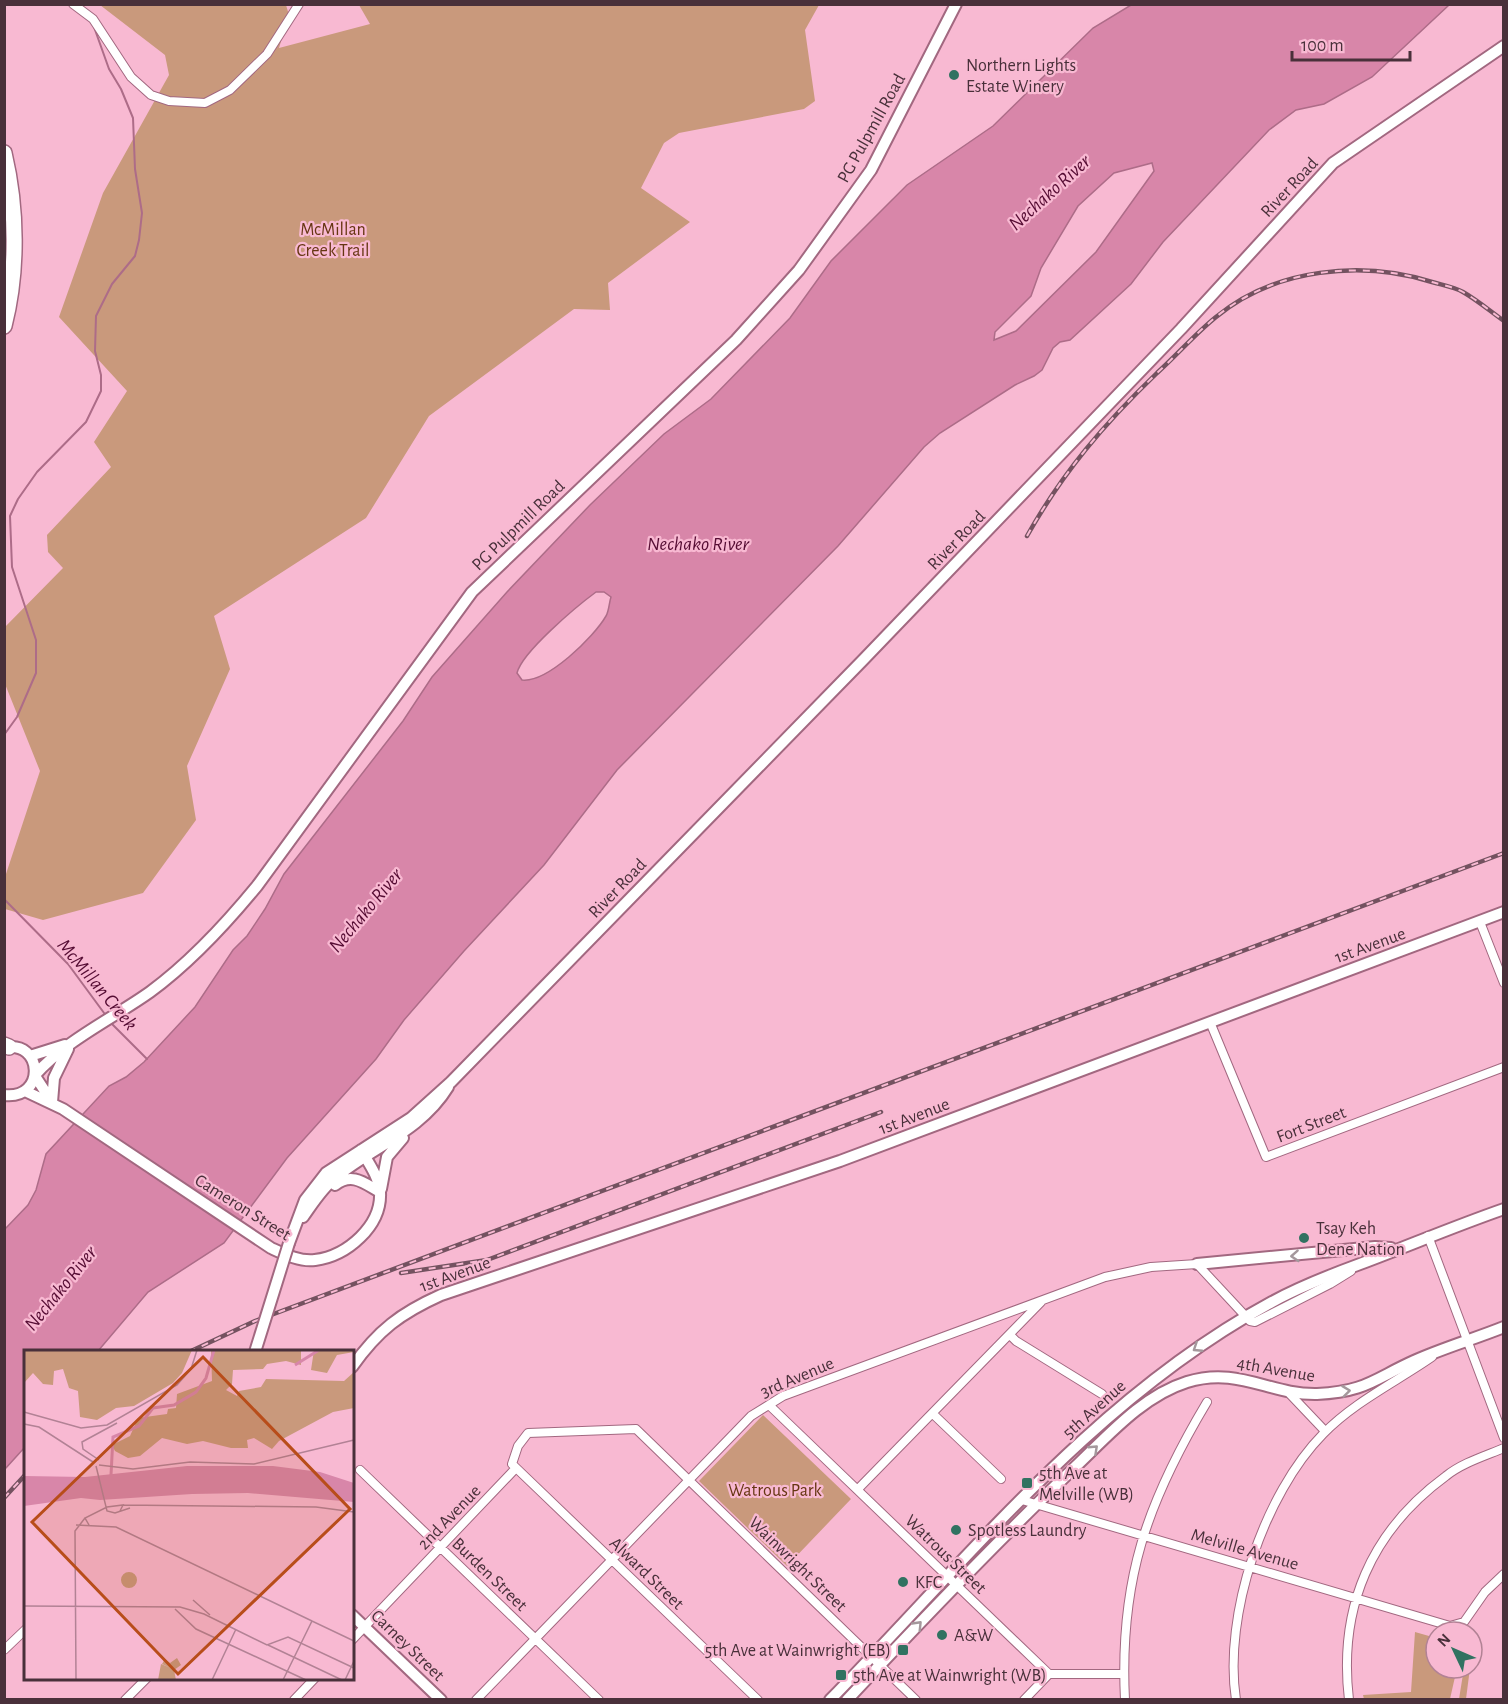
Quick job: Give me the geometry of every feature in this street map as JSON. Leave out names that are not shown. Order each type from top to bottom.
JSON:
[{"type":"highway","points":[[4,153],[11,179],[13,230],[12,272],[4,326]]},
{"type":"main road","name":"PG Pulpmill Road","points":[[71,1043],[122,1012],[184,963],[233,916],[472,592],[736,340],[799,270],[871,170],[956,4]]},
{"type":"main road","name":"River Road","points":[[296,1228],[312,1204],[335,1178],[363,1153],[411,1118],[451,1082],[880,642],[1181,329],[1333,163],[1503,46]]},
{"type":"main road","name":"1st Avenue","points":[[354,1364],[387,1325],[412,1308],[441,1295],[840,1161],[1503,912]]},
{"type":"main road","points":[[30,1056],[71,1043]]},
{"type":"main road","points":[[4,1095],[14,1095],[25,1091],[35,1075],[71,1043]]},
{"type":"main road","points":[[52,1102],[54,1078],[71,1043]]},
{"type":"main road","points":[[6,1047],[24,1051],[30,1056],[35,1075],[52,1102]]},
{"type":"main road","name":"River Road","points":[[256,1350],[289,1243],[305,1200],[316,1184],[338,1164],[414,1127],[441,1099],[451,1082]]},
{"type":"main road","points":[[25,1091],[52,1102]]},
{"type":"main road","name":"Cameron Street","points":[[52,1102],[271,1248],[295,1258],[313,1260],[334,1256],[363,1235],[375,1214],[387,1157],[414,1127]]},
{"type":"main road","points":[[363,1153],[376,1176],[380,1192]]},
{"type":"main road","points":[[312,1204],[346,1178],[353,1178],[380,1192]]},
{"type":"main road","points":[[1197,1264],[1375,1247],[1395,1249],[1503,1209]]},
{"type":"main road","name":"5th Avenue","points":[[830,1700],[1022,1500],[1131,1396],[1173,1364],[1246,1317],[1305,1285],[1395,1249]]},
{"type":"main road","name":"4th Avenue","points":[[1172,1387],[1191,1381],[1226,1377],[1248,1379],[1287,1391],[1315,1394],[1363,1388],[1416,1360],[1503,1327]]},
{"type":"main road","name":"5th Avenue","points":[[847,1700],[1036,1504],[1122,1423],[1172,1387]]},
{"type":"main road","name":"Carney Street","points":[[354,1617],[441,1700]]},
{"type":"street","points":[[73,4],[93,19],[131,77],[151,95],[169,101],[204,103],[230,90],[267,54],[298,4]]},
{"type":"street","points":[[1480,922],[1503,983]]},
{"type":"street","name":"Fort Street","points":[[1210,1022],[1266,1158],[1503,1067]]},
{"type":"street","points":[[1428,1236],[1503,1438]]},
{"type":"street","points":[[1197,1264],[1246,1317]]},
{"type":"street","name":"3rd Avenue","points":[[476,1700],[751,1416],[783,1396],[1044,1299],[1127,1271],[1197,1264]]},
{"type":"street","points":[[858,1489],[1044,1299]]},
{"type":"street","points":[[1010,1335],[1102,1394]]},
{"type":"street","name":"4th Avenue","points":[[1236,1700],[1232,1678],[1233,1641],[1248,1566],[1284,1485],[1325,1431],[1439,1351]]},
{"type":"street","points":[[1287,1391],[1325,1431]]},
{"type":"street","points":[[1125,1700],[1123,1674],[1127,1599],[1144,1535],[1152,1508],[1178,1451],[1207,1402]]},
{"type":"street","name":"Watrous Street","points":[[770,1405],[1049,1674]]},
{"type":"street","points":[[933,1414],[1001,1479]]},
{"type":"street","name":"Wainwright Street","points":[[516,1468],[512,1464],[518,1446],[528,1433],[636,1429],[916,1700]]},
{"type":"street","points":[[1349,1700],[1347,1641],[1356,1597],[1376,1552],[1402,1512],[1448,1474],[1503,1448]]},
{"type":"street","name":"2nd Avenue","points":[[354,1638],[516,1468]]},
{"type":"street","name":"Alward Street","points":[[516,1468],[758,1700]]},
{"type":"street","name":"Burden Street","points":[[360,1470],[599,1700]]},
{"type":"street","name":"Melville Avenue","points":[[1022,1500],[1450,1626],[1459,1626],[1485,1592],[1503,1574]]},
{"type":"street","points":[[4,1650],[24,1631]]},
{"type":"street","points":[[1024,1700],[1049,1674],[1123,1674]]},
{"type":"street","points":[[125,1700],[145,1680]]},
{"type":"street","points":[[294,1700],[313,1680]]},
{"type":"green space","name":"McMillan Creek Trail","points":[[100,5],[286,5],[289,15],[279,48],[370,24],[359,5],[819,5],[805,30],[815,101],[804,109],[679,133],[664,143],[641,188],[690,222],[608,283],[610,310],[574,309],[429,416],[366,518],[214,616],[230,669],[187,766],[196,820],[143,893],[43,920],[5,909],[5,877],[40,771],[5,684],[4,628],[63,568],[48,552],[47,535],[111,467],[94,442],[127,391],[59,317],[103,193],[169,75],[165,55]]},
{"type":"green space","name":"Watrous Park","points":[[763,1415],[851,1499],[787,1566],[699,1481]]},
{"type":"green space","points":[[1415,1632],[1424,1635],[1424,1680],[1454,1680],[1450,1699],[1364,1699],[1363,1695],[1411,1692]]},
{"type":"green space","points":[[1462,1680],[1468,1680],[1466,1699],[1459,1699]]},
{"type":"water","name":"Nechako River","points":[[1131,5],[1449,5],[1372,77],[1324,104],[1296,110],[1269,130],[1163,242],[1131,284],[1070,340],[1060,342],[1053,348],[1042,370],[940,433],[924,447],[838,546],[617,770],[544,865],[464,951],[404,1020],[376,1059],[287,1158],[224,1243],[148,1292],[99,1350],[24,1350],[24,1448],[5,1469],[5,1229],[28,1205],[36,1190],[46,1154],[109,1086],[126,1077],[144,1062],[195,1007],[233,950],[247,936],[284,874],[403,721],[432,677],[507,592],[590,505],[664,434],[711,399],[790,318],[831,261],[907,185],[993,126],[1093,28]],"holes":[[[1152,163],[1154,171],[1096,252],[1016,331],[994,340],[995,332],[1031,296],[1041,268],[1078,206],[1114,173]],[[596,592],[604,592],[611,597],[608,612],[600,625],[581,646],[544,674],[522,680],[517,673],[521,664],[539,642]]]},
{"type":"waterway","name":"McMillan Creek","points":[[4,735],[17,717],[36,673],[36,640],[12,567],[10,516],[18,499],[37,472],[86,422],[101,391],[101,375],[95,351],[96,316],[112,284],[135,256],[139,240],[142,213],[135,169],[133,118],[121,89],[109,69],[94,27]]},
{"type":"waterway","name":"McMillan Creek","points":[[4,899],[68,964],[107,1017]]},
{"type":"waterway","name":"McMillan Creek","points":[[110,1022],[147,1059]]},
{"type":"railway","points":[[1027,536],[1070,470],[1119,411],[1216,317],[1239,301],[1265,288],[1320,273],[1348,270],[1377,271],[1405,275],[1459,290],[1504,321]]},
{"type":"railway","points":[[193,1350],[255,1321],[1504,853]]},
{"type":"railway","points":[[401,1273],[487,1260],[881,1112]]},
{"type":"railway","points":[[4,1498],[24,1476]]},
{"type":"place","name":"Northern Lights Estate Winery","points":[[954,75]]},
{"type":"place","name":"Tsay Keh Dene Nation","points":[[1304,1238]]},
{"type":"place","name":"5th Ave at Melville (WB)","points":[[1027,1483]]},
{"type":"place","name":"Spotless Laundry","points":[[956,1530]]},
{"type":"place","name":"KFC","points":[[903,1582]]},
{"type":"place","name":"A&W","points":[[942,1635]]},
{"type":"place","name":"5th Ave at Wainwright (EB)","points":[[903,1650]]},
{"type":"place","name":"5th Ave at Wainwright (WB)","points":[[841,1675]]}]
